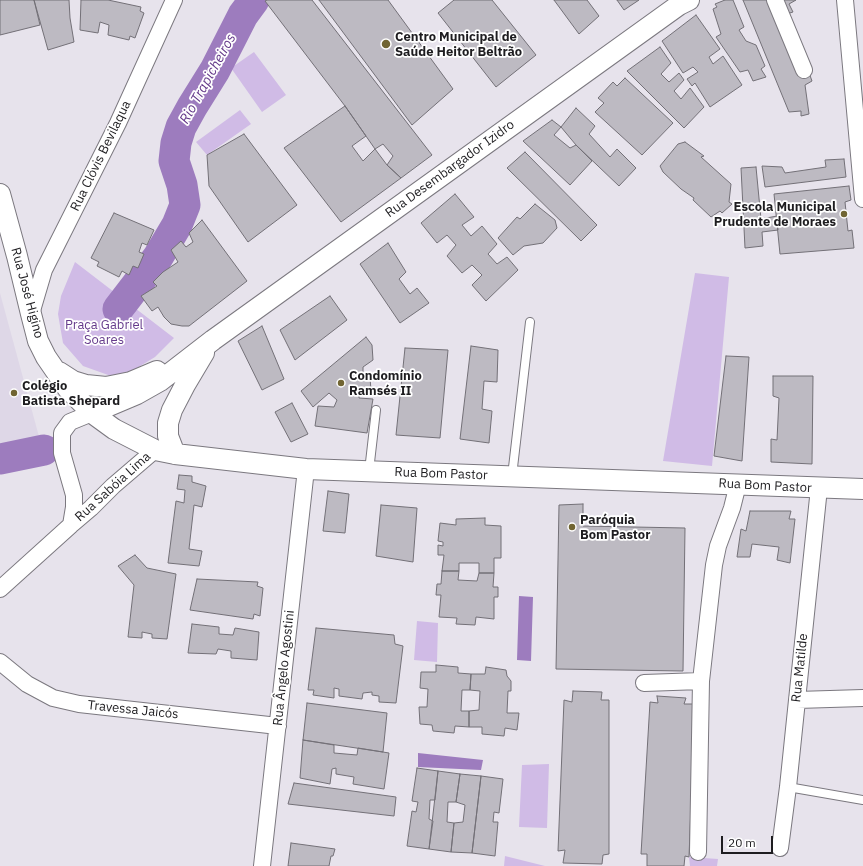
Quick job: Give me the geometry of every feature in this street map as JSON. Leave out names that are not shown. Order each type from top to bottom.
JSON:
[{"type":"street","name":"Rua Clóvis Bevilaqua","points":[[31,314],[44,270],[118,123],[174,0]]},
{"type":"street","points":[[775,0],[804,70]]},
{"type":"street","points":[[845,0],[863,199]]},
{"type":"street","name":"Rua Desembargador Izidro","points":[[92,413],[138,394],[160,381],[213,340],[681,2]]},
{"type":"street","name":"Rua José Higino","points":[[0,194],[38,341],[53,367]]},
{"type":"street","points":[[176,454],[168,436],[168,422],[184,385],[213,340]]},
{"type":"street","name":"Rua Desembargador Izidro","points":[[53,367],[62,375],[73,381],[86,385],[106,387],[132,382],[162,369],[213,340]]},
{"type":"street","name":"Rua Bom Pastor","points":[[53,367],[68,389],[92,413],[114,429],[147,447],[176,454],[306,469],[863,489]]},
{"type":"street","name":"Rua Sabóia Lima","points":[[71,524],[74,507],[74,495],[62,453],[62,433],[70,422],[92,413]]},
{"type":"street","name":"Rua Sabóia Lima","points":[[0,589],[71,524],[91,508],[110,488],[155,450]]},
{"type":"street","name":"Rua Ângelo Agostini","points":[[262,866],[306,469]]},
{"type":"street","points":[[698,852],[702,681],[714,565],[718,546],[732,508],[738,484]]},
{"type":"street","name":"Rua Matilde","points":[[780,848],[788,787],[819,488]]},
{"type":"street","name":"Travessa Jaicós","points":[[0,662],[27,684],[53,698],[79,704],[278,726]]},
{"type":"street","points":[[644,683],[702,681]]},
{"type":"street","points":[[797,700],[863,698]]},
{"type":"lane","points":[[512,476],[530,322]]},
{"type":"lane","points":[[369,471],[376,410]]},
{"type":"lane","points":[[788,787],[863,800]]},
{"type":"shaded area","name":"Colégio Batista Shepard","points":[[0,293],[41,444],[0,453]]},
{"type":"shaded area","points":[[519,596],[533,597],[531,661],[517,660]]},
{"type":"shaded area","points":[[418,753],[483,760],[481,770],[418,767]]},
{"type":"green space","points":[[254,52],[286,95],[262,112],[231,68]]},
{"type":"green space","points":[[240,110],[251,124],[207,155],[196,142]]},
{"type":"green space","name":"Praça Gabriel Soares","points":[[75,262],[174,338],[155,357],[132,371],[111,376],[83,366],[63,343],[58,314],[61,296]]},
{"type":"green space","points":[[695,273],[729,277],[712,466],[663,461]]},
{"type":"green space","points":[[417,621],[438,623],[437,662],[414,660]]},
{"type":"green space","points":[[549,764],[547,828],[519,827],[522,765]]},
{"type":"green space","points":[[505,856],[545,866],[504,866]]},
{"type":"green space","points":[[689,857],[718,859],[717,866],[690,866]]},
{"type":"building","points":[[0,0],[34,0],[40,25],[0,35]]},
{"type":"building","points":[[34,0],[69,0],[74,42],[48,50]]},
{"type":"building","points":[[81,0],[108,0],[141,7],[140,11],[144,13],[135,38],[130,36],[129,40],[108,35],[109,25],[100,22],[98,33],[80,30]]},
{"type":"building","points":[[312,0],[432,155],[401,178],[387,165],[393,156],[383,144],[375,149],[345,106],[265,1]]},
{"type":"building","name":"Centro Municipal de Saúde Heitor Beltrão","points":[[319,0],[388,0],[453,89],[412,125]]},
{"type":"building","points":[[454,0],[492,0],[536,55],[496,87],[438,13]]},
{"type":"building","points":[[554,0],[587,0],[599,16],[579,34]]},
{"type":"building","points":[[617,0],[639,0],[624,10]]},
{"type":"building","points":[[725,0],[733,0],[744,27],[739,30],[746,41],[756,45],[765,66],[761,69],[766,77],[753,81],[748,70],[740,72],[716,37],[721,34],[713,9],[717,7],[715,4]]},
{"type":"building","points":[[743,0],[771,0],[808,70],[812,81],[805,85],[809,114],[801,116],[801,111],[789,112]]},
{"type":"building","points":[[777,0],[796,0],[789,4],[793,12],[783,15]]},
{"type":"building","points":[[696,15],[720,49],[709,57],[713,64],[723,56],[742,85],[710,107],[695,83],[692,86],[687,79],[698,72],[693,67],[683,73],[662,41]]},
{"type":"building","points":[[660,47],[671,63],[661,74],[669,82],[679,73],[684,80],[674,91],[681,99],[690,88],[704,107],[684,128],[627,71]]},
{"type":"building","points":[[625,78],[673,123],[642,155],[595,112],[604,103],[598,98],[613,82],[617,86]]},
{"type":"building","points":[[345,106],[366,136],[352,146],[363,161],[375,149],[387,165],[401,178],[341,222],[284,148]]},
{"type":"building","points":[[576,108],[595,126],[589,134],[610,157],[617,149],[636,168],[619,186],[576,145],[561,127]]},
{"type":"building","points":[[552,120],[561,127],[554,135],[570,148],[576,145],[592,161],[570,185],[523,141]]},
{"type":"building","points":[[244,134],[297,205],[248,242],[209,186],[207,155]]},
{"type":"building","points":[[685,142],[704,156],[701,157],[731,184],[729,202],[732,204],[722,213],[720,211],[711,217],[693,200],[694,198],[681,189],[663,172],[660,166],[678,144]]},
{"type":"building","points":[[525,152],[597,225],[581,241],[507,168]]},
{"type":"building","points":[[844,159],[846,177],[765,187],[762,166],[782,167],[785,173],[826,167],[825,160]]},
{"type":"building","points":[[756,167],[761,219],[777,216],[778,230],[762,232],[763,246],[745,248],[741,168]]},
{"type":"building","points":[[849,186],[851,200],[845,202],[848,231],[852,230],[854,248],[780,254],[774,194]]},
{"type":"building","points":[[455,194],[474,217],[462,225],[471,236],[482,226],[497,244],[488,254],[497,264],[507,257],[518,270],[486,301],[472,285],[482,275],[472,265],[462,273],[447,256],[456,245],[447,235],[437,243],[421,223]]},
{"type":"building","points":[[535,204],[555,220],[557,228],[543,243],[524,246],[513,255],[498,238],[517,217],[520,219]]},
{"type":"building","points":[[114,213],[154,230],[147,245],[142,243],[139,252],[144,254],[138,268],[133,266],[129,275],[122,271],[119,277],[97,266],[99,262],[91,258]]},
{"type":"building","points":[[202,220],[247,281],[189,326],[171,324],[164,317],[158,307],[152,311],[141,296],[157,286],[153,282],[163,272],[178,262],[171,250],[181,241],[186,247],[193,242],[189,233]]},
{"type":"building","points":[[388,243],[406,272],[399,279],[410,294],[417,288],[429,303],[400,323],[360,264]]},
{"type":"building","points":[[330,296],[347,320],[295,360],[280,330]]},
{"type":"building","points":[[262,326],[284,379],[262,390],[238,341]]},
{"type":"building","name":"Condomínio Ramsés II","points":[[366,337],[372,345],[373,360],[363,367],[363,378],[370,378],[371,390],[360,388],[359,398],[373,399],[367,433],[315,426],[318,406],[334,407],[337,400],[329,393],[313,407],[301,391]]},
{"type":"building","points":[[471,346],[498,350],[497,382],[484,381],[482,409],[492,411],[489,443],[460,439]]},
{"type":"building","points":[[405,348],[448,350],[440,438],[396,435]]},
{"type":"building","points":[[726,356],[749,357],[742,461],[714,456]]},
{"type":"building","points":[[773,376],[813,376],[812,464],[771,462],[771,439],[777,440],[779,398],[773,396]]},
{"type":"building","points":[[292,403],[308,434],[291,442],[275,412]]},
{"type":"building","points":[[179,475],[192,476],[192,482],[206,486],[202,507],[194,505],[189,549],[202,551],[199,566],[168,563],[176,501],[184,503],[185,490],[177,489]]},
{"type":"building","points":[[328,491],[349,494],[345,533],[323,531]]},
{"type":"building","points":[[583,504],[583,526],[685,528],[683,671],[556,669],[559,505]]},
{"type":"building","points":[[381,505],[417,508],[413,562],[376,556]]},
{"type":"building","points":[[750,511],[791,511],[789,519],[795,519],[790,563],[777,560],[779,547],[752,544],[750,557],[737,557],[741,529],[746,531]]},
{"type":"building","points":[[485,518],[485,525],[501,526],[501,558],[494,558],[494,573],[479,573],[479,563],[459,563],[459,571],[442,571],[444,555],[438,555],[438,545],[443,546],[443,542],[438,541],[440,523],[456,525],[456,519]]},
{"type":"building","points":[[135,555],[147,568],[176,574],[167,639],[152,638],[152,634],[142,632],[142,638],[128,637],[134,585],[118,566]]},
{"type":"building","points":[[442,571],[459,571],[458,580],[477,581],[479,573],[494,573],[493,587],[498,587],[498,597],[494,597],[494,619],[476,617],[475,625],[456,624],[457,618],[439,617],[441,595],[436,595],[437,584],[441,584]]},
{"type":"building","points":[[197,579],[258,582],[257,586],[263,588],[260,616],[254,614],[253,619],[190,610]]},
{"type":"building","points":[[192,624],[219,627],[219,634],[233,635],[235,628],[259,632],[257,660],[231,658],[231,651],[218,649],[216,654],[188,653]]},
{"type":"building","points":[[316,628],[394,635],[395,644],[403,646],[396,703],[379,702],[379,696],[372,695],[372,692],[363,693],[362,699],[339,696],[339,689],[334,688],[334,698],[313,695],[314,690],[308,690]]},
{"type":"building","points":[[436,665],[458,667],[458,673],[471,674],[470,690],[462,690],[461,711],[469,711],[469,727],[455,726],[454,733],[433,731],[432,725],[420,724],[419,707],[427,707],[428,689],[420,688],[421,672],[436,672]]},
{"type":"building","points":[[486,667],[506,670],[507,676],[511,681],[511,691],[508,691],[507,713],[519,713],[517,730],[505,728],[504,736],[482,734],[482,727],[469,727],[469,711],[479,710],[480,691],[470,690],[471,674],[485,674]]},
{"type":"building","points":[[573,691],[602,692],[601,700],[609,700],[609,854],[603,855],[602,864],[563,863],[565,850],[558,851],[564,700],[572,702]]},
{"type":"building","points":[[657,696],[686,698],[684,704],[695,704],[689,857],[685,856],[684,866],[647,866],[647,854],[641,854],[650,702],[658,703]]},
{"type":"building","points":[[307,703],[387,713],[383,752],[303,740]]},
{"type":"building","points":[[303,740],[334,745],[334,753],[357,755],[358,748],[389,753],[384,789],[353,784],[354,777],[336,774],[336,768],[332,769],[330,784],[300,778]]},
{"type":"building","points":[[417,768],[438,771],[435,800],[430,800],[429,819],[433,821],[429,849],[407,846],[412,811],[416,812],[418,802],[412,801]]},
{"type":"building","points":[[438,771],[460,774],[456,802],[448,802],[447,822],[454,823],[451,852],[429,849]]},
{"type":"building","points":[[460,774],[481,776],[472,853],[451,852],[454,823],[463,822],[465,805],[456,802]]},
{"type":"building","points":[[481,776],[503,779],[499,813],[494,812],[493,822],[498,822],[495,856],[472,853]]},
{"type":"building","points":[[294,783],[396,797],[394,816],[288,804]]},
{"type":"building","points":[[291,843],[335,849],[333,856],[331,856],[329,866],[288,866]]},
{"type":"waterway","name":"Rio Trapicheiros","points":[[118,309],[158,257],[177,225],[185,205],[182,185],[174,161],[176,143],[181,127],[215,70],[243,15],[254,0]]},
{"type":"waterway","name":"Rio Trapicheiros","points":[[0,459],[44,450]]},
{"type":"place","name":"Centro Municipal de Saúde Heitor Beltrão","points":[[386,44]]},
{"type":"place","name":"Escola Municipal Prudente de Moraes","points":[[844,214]]},
{"type":"place","name":"Condomínio Ramsés II","points":[[341,383]]},
{"type":"place","name":"Colégio Batista Shepard","points":[[14,393]]},
{"type":"place","name":"Paróquia Bom Pastor","points":[[572,527]]}]
